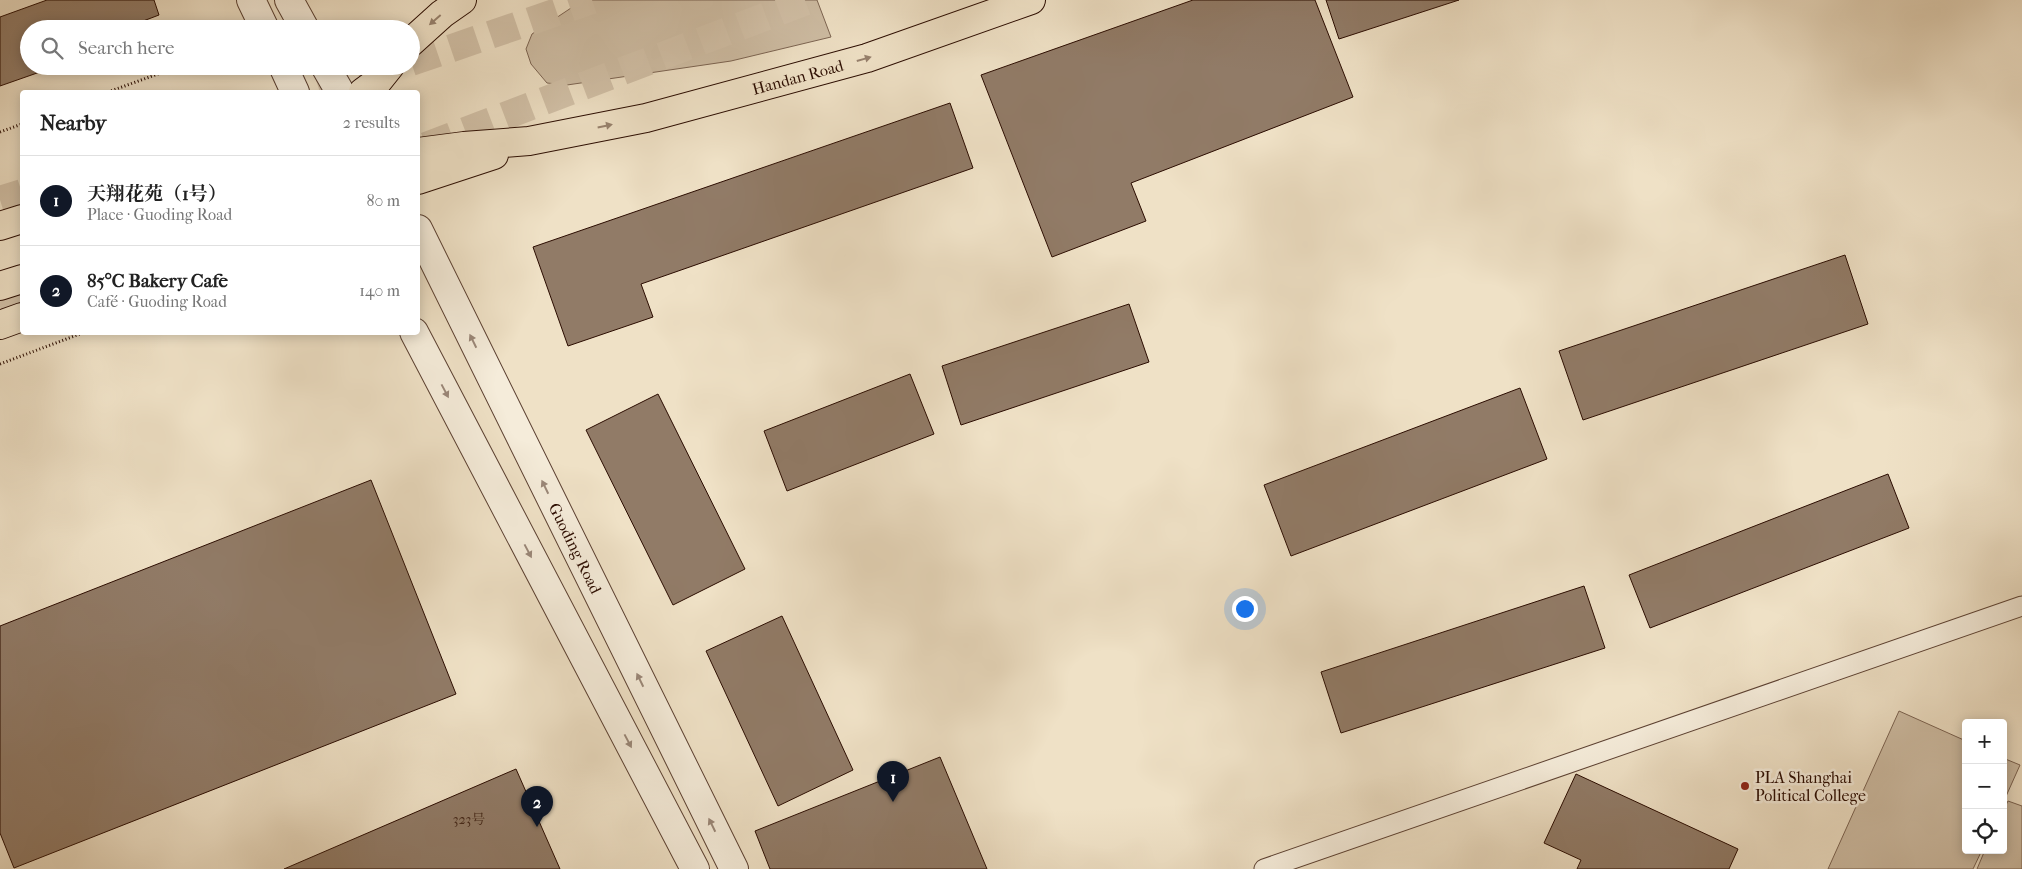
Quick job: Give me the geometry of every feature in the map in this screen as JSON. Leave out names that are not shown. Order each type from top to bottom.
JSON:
[{"type":"main road","points":[[420,34],[442,14],[462,0]]},
{"type":"main road","name":"Handan Road","points":[[420,152],[529,141],[646,118],[868,58],[1032,0]]},
{"type":"main road","points":[[366,90],[383,75]]},
{"type":"main road","name":"Handan Road","points":[[420,179],[558,136]]},
{"type":"main road","points":[[0,226],[20,219]]},
{"type":"main road","points":[[0,286],[20,280]]},
{"type":"main road","points":[[0,326],[20,318]]},
{"type":"street","points":[[251,0],[261,20]]},
{"type":"street","points":[[289,0],[300,20]]},
{"type":"street","points":[[287,75],[294,90]]},
{"type":"street","points":[[330,75],[339,90]]},
{"type":"street","name":"Guoding Road","points":[[420,233],[734,869]]},
{"type":"street","points":[[416,335],[695,869]]},
{"type":"lane","points":[[1264,869],[2022,606]]},
{"type":"path","points":[[114,90],[155,75]]},
{"type":"path","points":[[0,132],[20,125]]},
{"type":"path","points":[[0,364],[77,335]]},
{"type":"shaded area","points":[[583,0],[817,0],[831,37],[731,61],[567,85],[547,83],[531,64],[526,49],[532,34]]},
{"type":"shaded area","points":[[1899,711],[1962,739],[1962,854],[1980,854],[1973,869],[1828,869]]},
{"type":"shaded area","points":[[2007,760],[2020,765],[2007,794]]},
{"type":"shaded area","points":[[2008,801],[2022,806],[2022,869],[1977,869],[1983,854],[2007,854]]},
{"type":"building","points":[[47,0],[154,0],[159,15],[146,20],[20,20],[20,75],[31,75],[0,86],[0,17]]},
{"type":"building","points":[[1193,0],[1315,0],[1353,97],[1131,183],[1146,221],[1052,257],[981,75]]},
{"type":"building","points":[[1326,0],[1459,0],[1339,39]]},
{"type":"building","points":[[950,103],[973,168],[641,284],[653,317],[568,346],[533,247]]},
{"type":"building","points":[[1845,255],[1868,324],[1583,420],[1559,351]]},
{"type":"building","points":[[1129,304],[1149,362],[961,425],[942,366]]},
{"type":"building","points":[[910,374],[934,434],[787,491],[764,431]]},
{"type":"building","points":[[1520,388],[1547,459],[1291,556],[1264,485]]},
{"type":"building","points":[[658,394],[745,569],[673,605],[586,430]]},
{"type":"building","points":[[1888,474],[1909,528],[1650,628],[1629,575]]},
{"type":"building","points":[[371,480],[456,694],[14,868],[0,833],[0,626]]},
{"type":"building","points":[[1584,586],[1605,648],[1341,733],[1321,672]]},
{"type":"building","points":[[782,616],[853,770],[778,806],[706,651]]},
{"type":"building","points":[[940,757],[987,869],[770,869],[755,831]]},
{"type":"building","points":[[516,769],[560,869],[284,869]]},
{"type":"building","points":[[1576,774],[1738,849],[1729,869],[1577,869],[1581,860],[1544,843]]},
{"type":"tunnel","points":[[420,59],[592,0]]},
{"type":"tunnel","points":[[426,146],[809,0]]},
{"type":"tunnel","points":[[326,90],[370,75]]},
{"type":"tunnel","points":[[0,200],[20,194]]},
{"type":"tunnel","points":[[0,307],[20,300]]},
{"type":"place","name":"PLA Shanghai Political College","points":[[1745,786]]},
{"type":"place","name":"天翔花苑（1号）","points":[[893,802]]},
{"type":"place","name":"85°C Bakery Cafe","points":[[537,827]]}]
